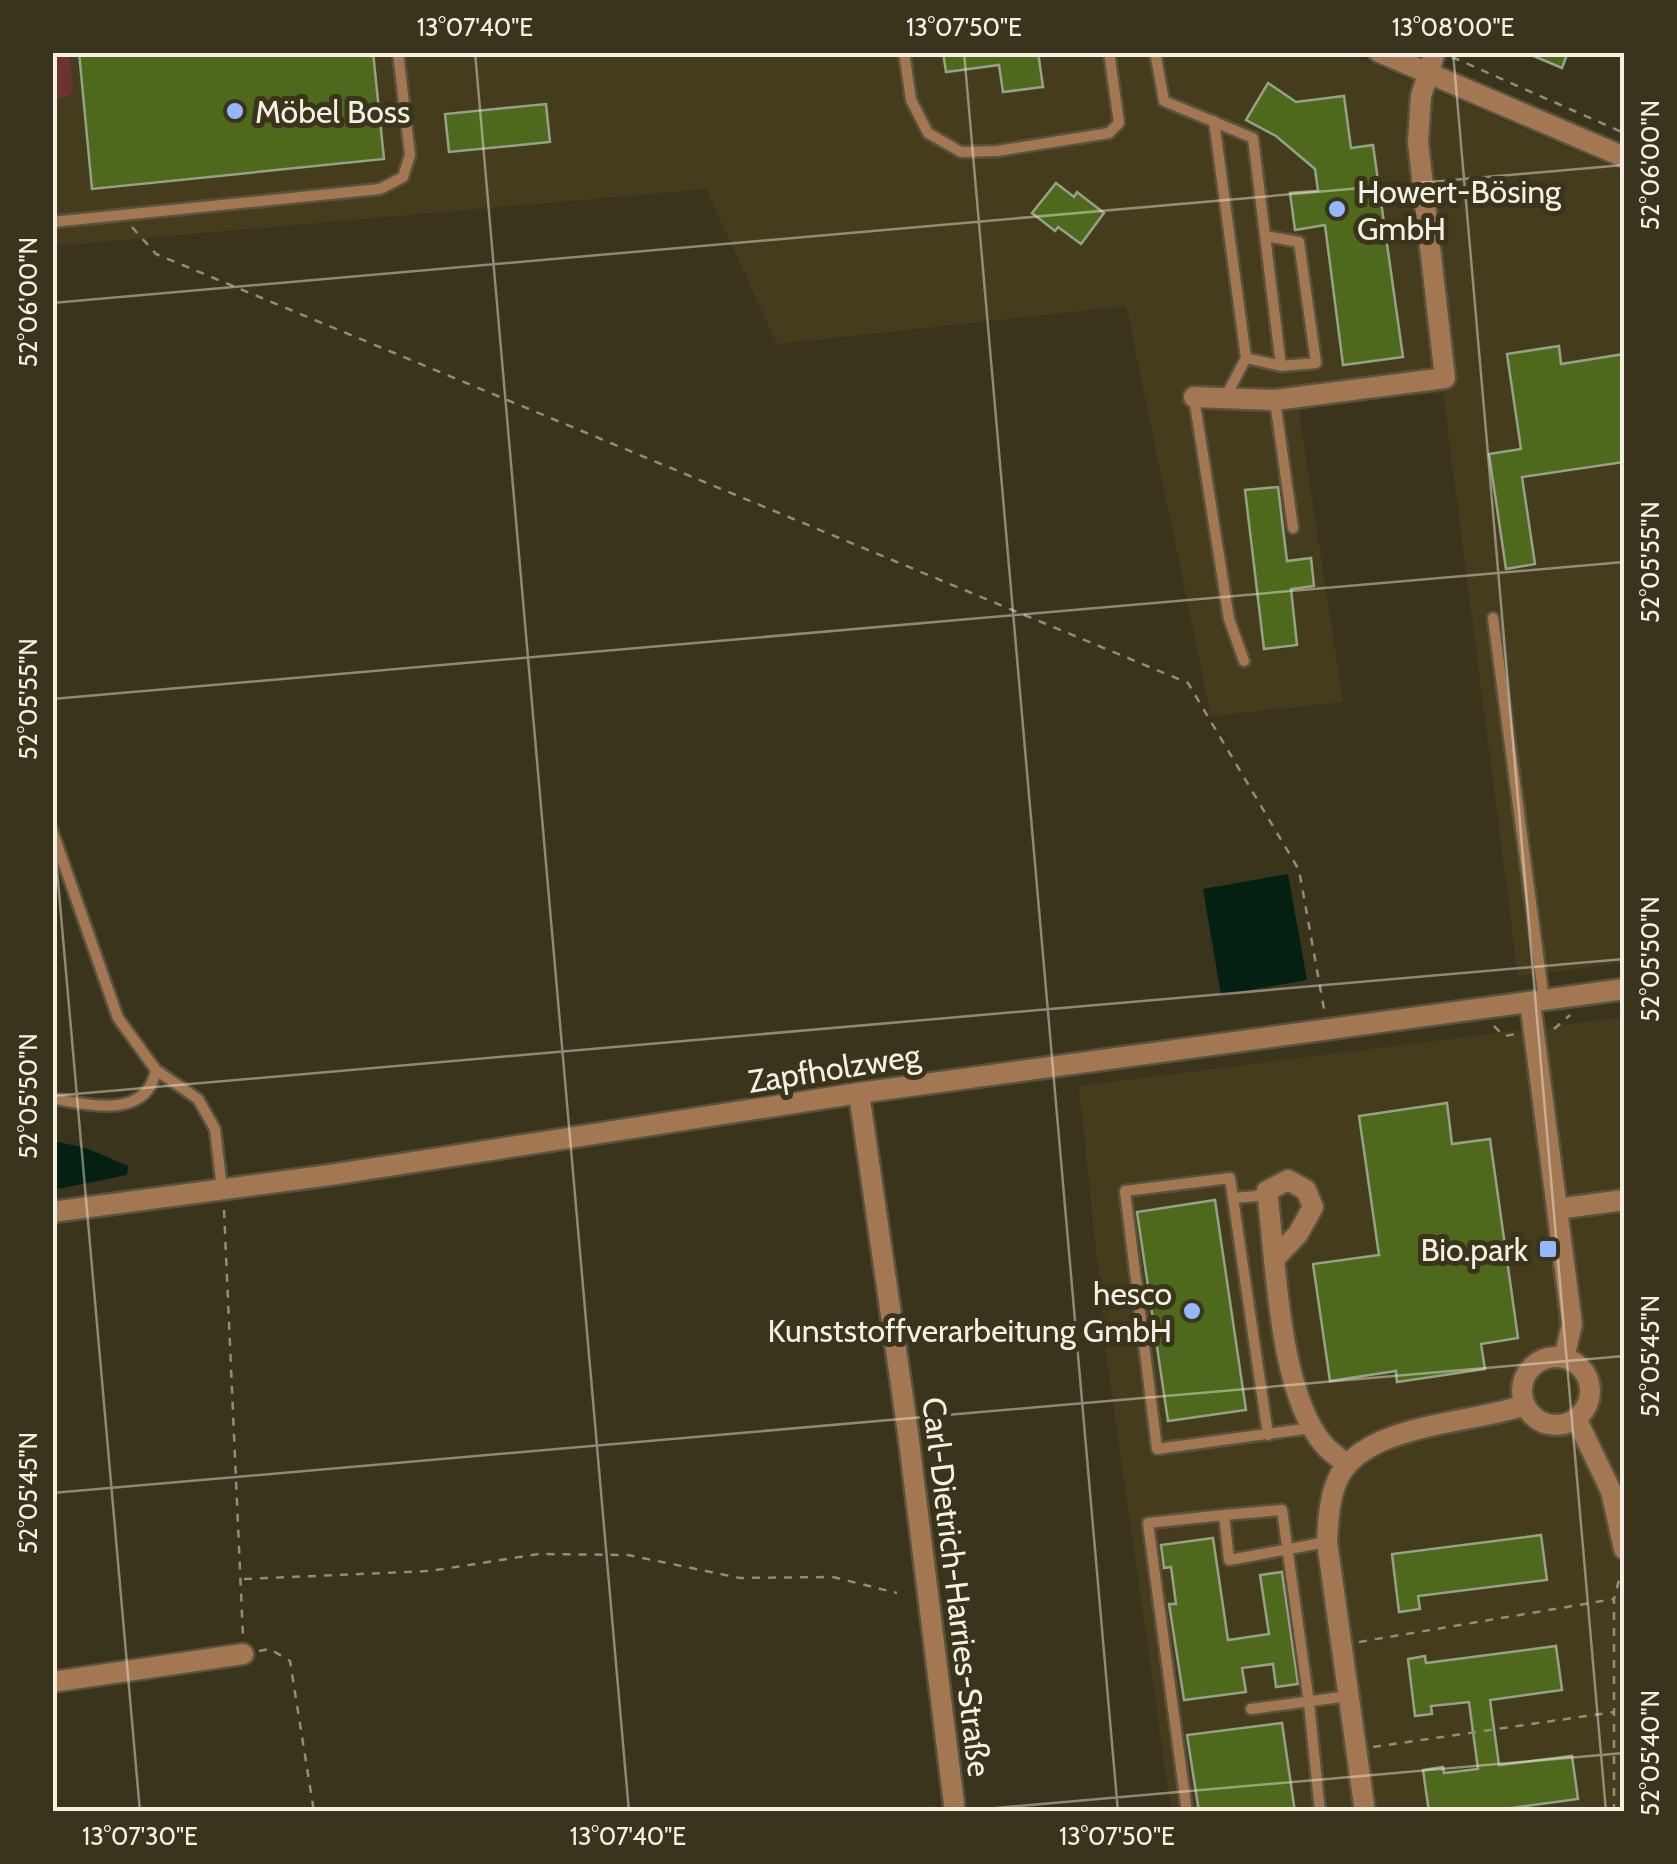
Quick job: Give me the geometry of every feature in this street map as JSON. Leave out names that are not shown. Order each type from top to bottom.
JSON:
[{"type":"street","points":[[1379,52],[1435,59],[1624,156]]},
{"type":"street","points":[[1194,397],[1274,400],[1445,378],[1418,142],[1421,96],[1435,59]]},
{"type":"street","name":"Zapfholzweg","points":[[52,1212],[860,1093],[1624,989]]},
{"type":"street","points":[[1537,1001],[1572,1324],[1564,1358]]},
{"type":"street","name":"Carl-Dietrich-Harries-Straße","points":[[860,1093],[908,1433],[954,1804]]},
{"type":"street","points":[[1275,1258],[1298,1234],[1313,1207],[1306,1190],[1288,1180],[1267,1193],[1275,1258],[1291,1374],[1312,1428],[1324,1446],[1347,1465]]},
{"type":"street","points":[[1557,1209],[1624,1200]]},
{"type":"street","points":[[1564,1358],[1582,1369],[1588,1379],[1589,1400],[1576,1418],[1567,1423],[1548,1424],[1531,1414],[1523,1384],[1527,1374],[1542,1360],[1564,1358]]},
{"type":"street","points":[[1365,1812],[1327,1542],[1329,1510],[1338,1480],[1347,1465],[1372,1444],[1526,1405]]},
{"type":"street","points":[[1576,1418],[1610,1491],[1624,1549]]},
{"type":"street","points":[[52,1682],[243,1654]]},
{"type":"lane","points":[[52,222],[380,189],[402,177],[410,155],[398,52]]},
{"type":"lane","points":[[904,52],[910,100],[928,133],[961,152],[997,151],[1109,133],[1119,123],[1109,52]]},
{"type":"lane","points":[[1156,52],[1164,101],[1253,138],[1281,366]]},
{"type":"lane","points":[[1214,121],[1246,358],[1224,398]]},
{"type":"lane","points":[[1246,358],[1281,366],[1316,364],[1299,242],[1265,236]]},
{"type":"lane","points":[[1194,397],[1230,619],[1244,661]]},
{"type":"lane","points":[[1274,400],[1293,528]]},
{"type":"lane","points":[[1493,618],[1537,1001]]},
{"type":"lane","points":[[52,830],[118,1018],[156,1070],[198,1098],[215,1129],[222,1189]]},
{"type":"lane","points":[[52,1098],[107,1108],[140,1098],[154,1084],[156,1070]]},
{"type":"lane","points":[[1268,1435],[1230,1178],[1125,1191],[1156,1449],[1268,1435],[1312,1428]]},
{"type":"lane","points":[[1234,1198],[1267,1193]]},
{"type":"lane","points":[[1186,1812],[1148,1524],[1282,1510],[1320,1812]]},
{"type":"lane","points":[[1224,1514],[1229,1560],[1327,1542]]},
{"type":"lane","points":[[1251,1708],[1309,1704],[1348,1696]]},
{"type":"path","points":[[1435,59],[1624,133]]},
{"type":"path","points":[[120,215],[156,254],[1188,683],[1298,870],[1328,1029]]},
{"type":"path","points":[[222,1189],[243,1579],[243,1654],[270,1650],[290,1661],[314,1812]]},
{"type":"path","points":[[243,1579],[430,1571],[539,1554],[628,1555],[740,1578],[833,1576],[897,1594]]},
{"type":"path","points":[[1614,1812],[1614,1599],[1624,1559]]},
{"type":"path","points":[[1341,1645],[1614,1599]]},
{"type":"path","points":[[1356,1749],[1614,1712]]},
{"type":"path","name":"Carl-Dietrich-Harries-Straße","points":[[908,1812],[954,1804]]},
{"type":"shaded area","points":[[53,52],[69,53],[73,90],[68,97],[53,99]]},
{"type":"shaded area","points":[[52,53],[1346,53],[1624,172],[1624,963],[1518,976],[1443,393],[1298,406],[1343,702],[1211,716],[1126,306],[777,344],[706,189],[53,246]]},
{"type":"shaded area","points":[[1288,874],[1307,980],[1221,995],[1203,889]]},
{"type":"shaded area","points":[[1624,1017],[1624,1811],[1171,1811],[1108,1368],[1079,1086]]},
{"type":"shaded area","points":[[53,1141],[86,1148],[128,1166],[127,1175],[53,1190]]},
{"type":"building","points":[[79,52],[373,52],[384,159],[92,189]]},
{"type":"building","points":[[943,52],[1038,52],[1043,87],[1003,92],[999,65],[946,72]]},
{"type":"building","points":[[1524,52],[1568,52],[1562,68]]},
{"type":"building","name":"Howert-Bösing GmbH","points":[[1268,83],[1296,102],[1344,96],[1351,148],[1373,145],[1403,357],[1343,365],[1325,225],[1295,230],[1290,193],[1318,191],[1315,169],[1276,136],[1246,120]]},
{"type":"building","points":[[546,104],[550,142],[449,152],[445,114]]},
{"type":"building","points":[[1056,183],[1074,197],[1077,192],[1104,213],[1081,244],[1032,213]]},
{"type":"building","points":[[1559,346],[1561,364],[1624,354],[1624,462],[1522,477],[1535,564],[1506,569],[1489,454],[1521,449],[1507,354]]},
{"type":"building","points":[[1278,487],[1287,561],[1311,558],[1314,586],[1291,589],[1297,645],[1264,649],[1245,490]]},
{"type":"building","points":[[1447,1103],[1452,1144],[1490,1139],[1518,1338],[1481,1344],[1485,1369],[1397,1382],[1396,1371],[1330,1381],[1313,1264],[1379,1255],[1359,1116]]},
{"type":"building","name":"hesco Kunststoffverarbeitung GmbH","points":[[1215,1200],[1246,1410],[1168,1421],[1137,1212]]},
{"type":"building","points":[[1541,1535],[1547,1580],[1418,1596],[1420,1609],[1399,1612],[1392,1554]]},
{"type":"building","points":[[1213,1538],[1228,1640],[1269,1634],[1260,1575],[1282,1572],[1298,1684],[1276,1687],[1273,1664],[1242,1668],[1246,1692],[1184,1700],[1169,1604],[1176,1604],[1171,1567],[1164,1568],[1161,1545]]},
{"type":"building","points":[[1556,1646],[1562,1690],[1490,1700],[1499,1765],[1572,1756],[1578,1799],[1482,1812],[1429,1812],[1423,1770],[1443,1767],[1444,1773],[1478,1769],[1469,1702],[1431,1706],[1432,1714],[1415,1716],[1408,1659],[1425,1656],[1426,1663]]},
{"type":"building","points":[[1282,1723],[1295,1812],[1199,1812],[1187,1735]]},
{"type":"place","name":"Möbel Boss","points":[[235,111]]},
{"type":"place","name":"Howert-Bösing GmbH","points":[[1337,209]]},
{"type":"place","name":"Bio.park","points":[[1548,1249]]},
{"type":"place","name":"hesco Kunststoffverarbeitung GmbH","points":[[1192,1311]]}]
